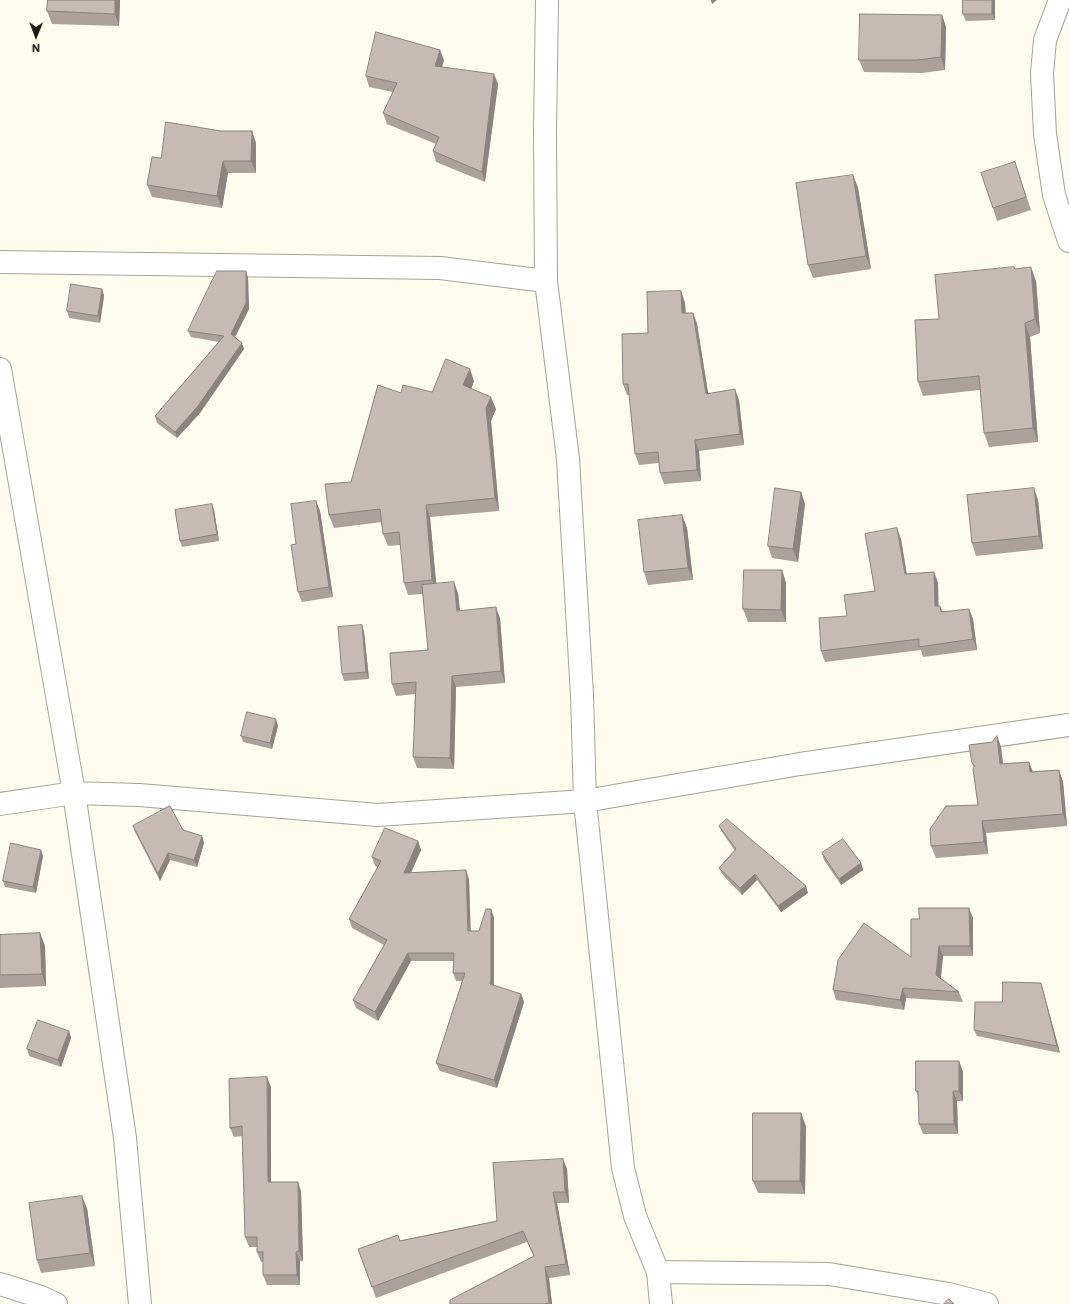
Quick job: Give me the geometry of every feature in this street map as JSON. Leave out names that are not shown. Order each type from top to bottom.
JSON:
[{"type":"street","points":[[547,0],[545,130],[546,281],[568,459],[586,802],[623,1168],[635,1216],[658,1272],[661,1304]]},
{"type":"street","points":[[1060,0],[1045,40],[1042,73],[1044,134],[1054,195],[1069,241]]},
{"type":"street","points":[[0,262],[440,268],[546,281]]},
{"type":"street","points":[[0,369],[74,792],[125,1138],[140,1304]]},
{"type":"street","points":[[0,804],[74,792],[139,795],[378,815],[586,802],[800,764],[1069,725]]},
{"type":"street","points":[[658,1272],[829,1274],[949,1294],[987,1304]]},
{"type":"street","points":[[0,1284],[56,1304]]},
{"type":"building","points":[[48,0],[115,0],[115,14],[47,11]]},
{"type":"building","points":[[963,0],[992,0],[992,14],[963,14]]},
{"type":"building","points":[[860,14],[942,15],[941,57],[917,60],[859,60]]},
{"type":"building","points":[[376,32],[440,50],[435,66],[494,74],[482,172],[433,151],[439,137],[383,113],[397,83],[366,76]]},
{"type":"building","points":[[166,122],[221,131],[252,131],[251,161],[223,161],[217,196],[147,185],[152,157],[161,158]]},
{"type":"building","points":[[1015,162],[1026,197],[993,208],[981,173]]},
{"type":"building","points":[[853,175],[866,256],[808,265],[796,183]]},
{"type":"building","points":[[1014,267],[1015,269],[1031,267],[1035,319],[1025,323],[1033,428],[984,433],[979,376],[918,382],[915,320],[939,319],[935,275]]},
{"type":"building","points":[[217,271],[246,271],[246,303],[231,334],[242,343],[198,406],[175,432],[155,416],[224,336],[188,331]]},
{"type":"building","points":[[71,284],[102,289],[98,316],[67,311]]},
{"type":"building","points":[[681,291],[682,313],[693,313],[706,394],[735,389],[740,434],[695,440],[697,470],[660,473],[658,452],[635,454],[628,384],[623,384],[622,334],[648,333],[647,292]]},
{"type":"building","points":[[446,359],[470,369],[463,385],[491,397],[486,408],[495,498],[426,505],[432,580],[404,583],[399,532],[383,534],[380,509],[329,515],[325,484],[351,482],[378,385],[401,393],[403,385],[432,392]]},
{"type":"building","points":[[775,488],[801,492],[793,549],[768,546]]},
{"type":"building","points":[[1034,488],[1039,536],[972,543],[967,495]]},
{"type":"building","points":[[316,501],[329,587],[298,592],[291,545],[296,544],[291,504]]},
{"type":"building","points":[[212,504],[217,534],[180,541],[175,510]]},
{"type":"building","points":[[682,515],[688,568],[644,572],[638,520]]},
{"type":"building","points":[[897,528],[905,574],[934,572],[935,606],[940,606],[941,612],[969,609],[973,639],[919,647],[919,639],[821,651],[819,618],[847,616],[844,595],[875,591],[865,534]]},
{"type":"building","points":[[744,570],[782,570],[781,610],[743,609]]},
{"type":"building","points":[[454,582],[457,611],[496,607],[501,671],[452,676],[450,758],[413,757],[416,682],[392,684],[390,653],[428,650],[422,585]]},
{"type":"building","points":[[362,625],[366,672],[342,674],[338,627]]},
{"type":"building","points":[[247,712],[276,719],[270,743],[241,736]]},
{"type":"building","points":[[997,736],[1000,764],[1029,762],[1030,772],[1059,770],[1063,814],[982,821],[984,842],[931,846],[930,829],[946,806],[978,805],[973,769],[975,766],[972,763],[969,745],[992,742]]},
{"type":"building","points":[[170,806],[183,830],[202,836],[194,860],[168,853],[158,874],[133,826]]},
{"type":"building","points":[[727,819],[806,886],[778,906],[755,874],[740,888],[719,868],[736,849],[719,826]]},
{"type":"building","points":[[385,828],[418,841],[404,873],[466,870],[468,931],[479,931],[486,909],[491,909],[490,984],[521,994],[494,1080],[436,1063],[465,973],[453,973],[454,953],[408,953],[375,1012],[353,1000],[387,940],[349,919],[381,861],[372,857]]},
{"type":"building","points":[[843,839],[861,863],[839,879],[822,853]]},
{"type":"building","points":[[11,843],[41,850],[33,887],[3,881]]},
{"type":"building","points":[[919,908],[969,908],[970,946],[939,946],[936,975],[959,992],[903,988],[900,1000],[833,990],[838,960],[864,923],[911,957],[911,919],[919,919]]},
{"type":"building","points":[[40,933],[42,974],[0,975],[0,935]]},
{"type":"building","points":[[1003,982],[1041,983],[1057,1046],[974,1030],[975,1002],[1002,1002]]},
{"type":"building","points":[[38,1020],[69,1031],[58,1060],[27,1049]]},
{"type":"building","points":[[916,1061],[959,1061],[959,1091],[953,1091],[954,1124],[919,1124],[918,1091],[916,1091]]},
{"type":"building","points":[[267,1077],[268,1182],[298,1182],[299,1251],[296,1252],[297,1275],[263,1275],[263,1252],[257,1252],[257,1237],[245,1237],[242,1126],[230,1128],[229,1079]]},
{"type":"building","points":[[753,1113],[801,1113],[800,1181],[753,1181]]},
{"type":"building","points":[[563,1159],[565,1192],[553,1192],[566,1264],[545,1267],[549,1303],[450,1304],[450,1300],[534,1256],[523,1231],[372,1287],[358,1249],[398,1235],[400,1241],[497,1221],[493,1163]]},
{"type":"building","points":[[82,1196],[90,1253],[37,1260],[29,1203]]},
{"type":"building","points":[[949,1299],[954,1304],[944,1304]]}]
